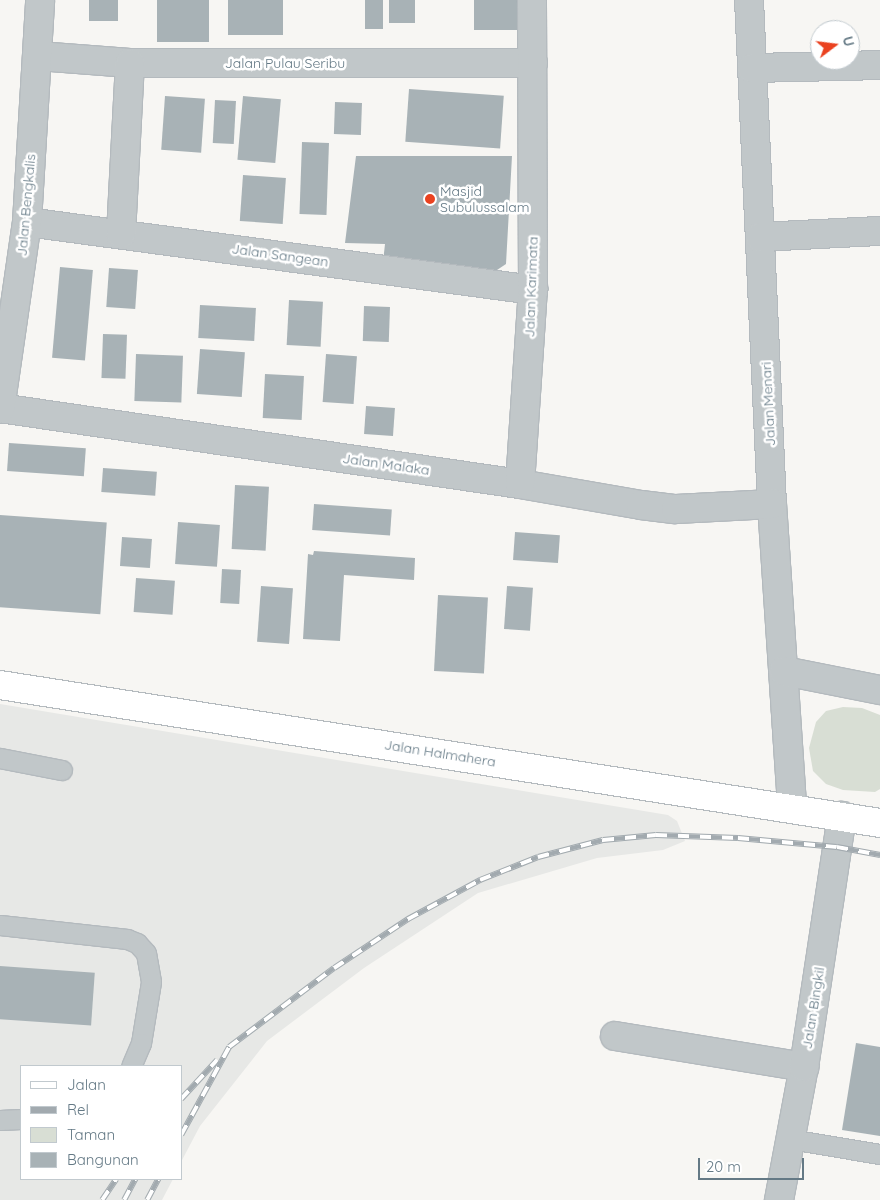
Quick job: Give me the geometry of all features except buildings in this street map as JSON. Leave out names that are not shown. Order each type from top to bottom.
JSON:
[{"type":"street","name":"Jalan Bengkalis","points":[[0,408],[27,222],[40,0]]},
{"type":"street","name":"Jalan Karimata","points":[[520,484],[532,290],[532,0]]},
{"type":"street","name":"Jalan Menari","points":[[749,0],[772,504],[792,807]]},
{"type":"street","name":"Jalan Pulau Seribu","points":[[38,56],[130,63],[533,64]]},
{"type":"street","points":[[121,234],[130,63]]},
{"type":"street","points":[[752,68],[880,65]]},
{"type":"street","name":"Jalan Sangean","points":[[27,222],[532,290]]},
{"type":"street","points":[[760,237],[880,231]]},
{"type":"street","name":"Jalan Malaka","points":[[0,408],[520,484],[676,509],[772,504]]},
{"type":"street","points":[[784,671],[880,690]]},
{"type":"street","name":"Jalan Halmahera","points":[[0,685],[792,807],[880,823]]},
{"type":"street","name":"Jalan Bingkil","points":[[779,1200],[804,1067],[842,816]]},
{"type":"street","points":[[615,1036],[804,1067]]},
{"type":"lane","points":[[0,758],[62,770]]},
{"type":"lane","points":[[0,925],[127,940],[137,943],[146,953],[151,982],[141,1043],[131,1065]]},
{"type":"lane","points":[[0,1120],[20,1119]]},
{"type":"lane","points":[[790,1139],[880,1154]]},
{"type":"shaded area","points":[[0,704],[668,815],[677,821],[685,841],[663,850],[597,858],[478,893],[364,968],[267,1041],[200,1126],[182,1160],[182,1065],[20,1065],[20,1180],[172,1180],[162,1200],[0,1200]]},
{"type":"green space","points":[[843,707],[862,708],[880,715],[880,789],[875,792],[843,790],[826,784],[813,771],[809,748],[816,722],[826,711]]},
{"type":"railway","points":[[182,1133],[229,1047],[334,968],[408,919],[480,880],[538,857],[603,840],[656,835],[738,838],[837,847],[880,855]]},
{"type":"railway","points":[[182,1098],[217,1060]]},
{"type":"railway","points":[[102,1200],[115,1180]]},
{"type":"railway","points":[[124,1200],[134,1180]]},
{"type":"railway","points":[[147,1200],[157,1180]]},
{"type":"place","name":"Masjid Subulussalam","points":[[430,199]]}]
